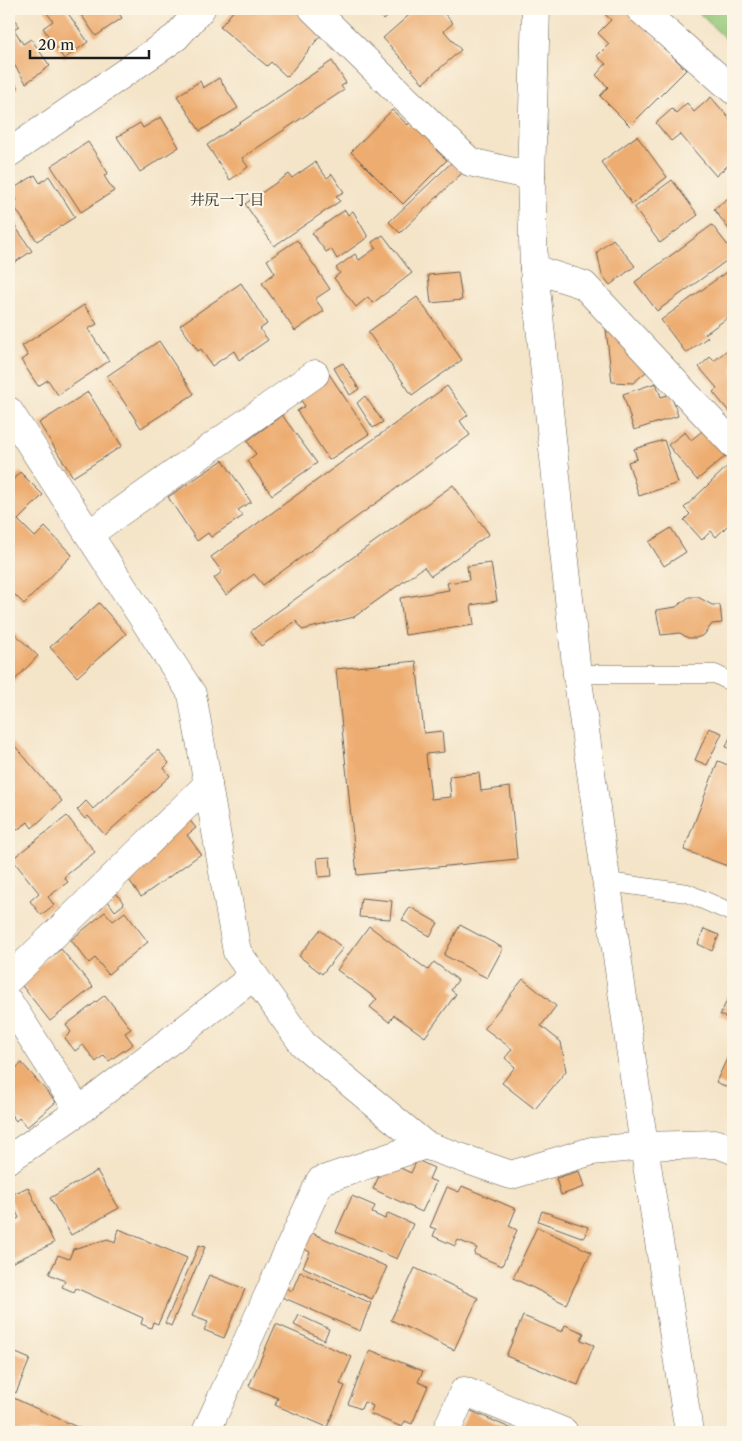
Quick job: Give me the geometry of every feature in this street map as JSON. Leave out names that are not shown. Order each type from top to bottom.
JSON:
[{"type":"street","points":[[9,153],[176,37],[201,9]]},
{"type":"street","points":[[313,9],[470,162],[531,176]]},
{"type":"street","points":[[536,9],[531,176],[534,269],[577,674],[644,1146],[689,1432]]},
{"type":"street","points":[[640,9],[733,90]]},
{"type":"street","points":[[534,269],[584,285],[733,444]]},
{"type":"street","points":[[89,534],[315,374]]},
{"type":"street","points":[[9,411],[192,694],[237,952],[303,1044],[425,1145],[512,1175],[592,1151],[644,1146],[718,1144],[733,1150]]},
{"type":"street","points":[[9,979],[208,784]]},
{"type":"street","points":[[9,1159],[79,1111],[254,976]]},
{"type":"street","points":[[9,1002],[79,1111]]},
{"type":"street","points":[[206,1432],[320,1181],[425,1145]]},
{"type":"street","points":[[446,1432],[464,1390],[564,1432]]},
{"type":"lane","points":[[577,674],[715,674],[733,683]]},
{"type":"lane","points":[[608,882],[687,893],[733,913]]},
{"type":"green space","points":[[695,9],[733,9],[733,36],[728,41]]},
{"type":"building","points":[[44,9],[65,9],[88,42],[64,59],[43,28],[53,21]]},
{"type":"building","points":[[77,9],[116,9],[122,18],[96,36]]},
{"type":"building","points":[[235,9],[299,9],[325,30],[287,77],[271,62],[267,66],[220,27]]},
{"type":"building","points":[[374,9],[396,9],[384,20]]},
{"type":"building","points":[[416,9],[440,9],[453,23],[444,31],[461,50],[423,83],[383,38]]},
{"type":"building","points":[[600,9],[627,9],[686,70],[630,126],[600,96],[608,87],[596,75],[606,64],[597,56],[609,44],[598,33],[611,20]]},
{"type":"building","points":[[9,10],[19,26],[14,29],[23,44],[31,39],[50,66],[26,83],[9,57]]},
{"type":"building","points":[[332,61],[346,83],[341,86],[344,90],[242,158],[248,167],[230,180],[207,145]]},
{"type":"building","points":[[9,74],[18,88],[9,95]]},
{"type":"building","points":[[219,78],[238,108],[200,131],[177,96],[200,81],[203,88]]},
{"type":"building","points":[[711,97],[733,123],[733,161],[716,176],[680,134],[671,141],[656,123],[672,109],[676,113],[687,103],[694,112]]},
{"type":"building","points":[[392,110],[408,125],[412,120],[439,147],[436,150],[447,160],[403,204],[351,152]]},
{"type":"building","points":[[161,117],[179,147],[140,172],[117,137],[140,123],[143,128]]},
{"type":"building","points":[[637,136],[667,177],[632,204],[601,162]]},
{"type":"building","points":[[88,142],[108,173],[104,176],[114,191],[81,212],[51,166]]},
{"type":"building","points":[[315,162],[327,178],[332,174],[344,192],[336,196],[340,201],[274,246],[245,204],[289,174],[292,178]]},
{"type":"building","points":[[451,163],[462,173],[400,233],[389,222]]},
{"type":"building","points":[[35,175],[40,183],[49,176],[75,217],[37,241],[12,203],[17,200],[11,190]]},
{"type":"building","points":[[672,180],[698,215],[660,243],[634,208]]},
{"type":"building","points":[[733,194],[733,235],[714,209]]},
{"type":"building","points":[[345,210],[348,215],[353,211],[368,237],[337,259],[331,249],[326,252],[312,233]]},
{"type":"building","points":[[9,217],[32,251],[9,266]]},
{"type":"building","points":[[712,225],[733,252],[733,256],[657,311],[635,282]]},
{"type":"building","points":[[383,235],[412,273],[373,303],[368,297],[356,307],[334,278],[340,273],[336,268],[355,254],[359,260],[376,248],[372,242]]},
{"type":"building","points":[[613,239],[635,266],[610,285],[602,275],[597,252]]},
{"type":"building","points":[[297,240],[330,289],[315,299],[324,311],[295,331],[262,283],[275,273],[267,260]]},
{"type":"building","points":[[733,267],[733,314],[705,334],[708,337],[686,353],[661,320]]},
{"type":"building","points":[[458,272],[462,300],[431,303],[428,275]]},
{"type":"building","points":[[241,283],[267,324],[260,329],[268,340],[239,360],[234,351],[212,366],[201,349],[198,351],[180,325]]},
{"type":"building","points":[[417,297],[462,360],[412,395],[368,332]]},
{"type":"building","points":[[84,305],[97,324],[88,329],[109,361],[58,395],[48,380],[38,386],[21,360],[28,356],[22,346]]},
{"type":"building","points":[[605,320],[653,366],[633,383],[612,382]]},
{"type":"building","points":[[159,341],[194,394],[141,428],[107,376]]},
{"type":"building","points":[[733,345],[733,412],[731,414],[713,392],[717,388],[699,367],[710,357],[714,361]]},
{"type":"building","points":[[343,363],[359,389],[350,395],[334,368]]},
{"type":"building","points":[[329,374],[369,434],[329,460],[297,411],[305,406],[297,395]]},
{"type":"building","points":[[656,383],[661,397],[671,394],[678,416],[634,430],[623,394]]},
{"type":"building","points":[[447,386],[468,415],[460,421],[470,435],[263,585],[254,574],[226,595],[214,578],[222,572],[211,557]]},
{"type":"building","points":[[88,392],[122,446],[73,477],[39,423]]},
{"type":"building","points":[[365,396],[383,422],[373,428],[357,403]]},
{"type":"building","points":[[282,415],[317,463],[272,495],[247,461],[256,454],[247,441]]},
{"type":"building","points":[[706,428],[728,454],[697,480],[668,445],[685,432],[691,440]]},
{"type":"building","points":[[664,440],[678,483],[639,496],[628,462],[637,459],[634,449]]},
{"type":"building","points":[[223,460],[251,502],[238,510],[243,516],[211,537],[208,533],[197,541],[168,497]]},
{"type":"building","points":[[733,461],[733,520],[716,537],[711,531],[702,540],[684,520],[690,514],[684,508]]},
{"type":"building","points":[[20,472],[43,495],[18,520],[35,537],[45,527],[72,555],[24,604],[9,589],[9,477],[12,481]]},
{"type":"building","points":[[453,485],[489,534],[431,576],[424,567],[354,617],[302,630],[296,621],[261,646],[251,631]]},
{"type":"building","points":[[671,528],[686,552],[664,566],[649,542]]},
{"type":"building","points":[[491,563],[497,601],[471,605],[474,625],[405,635],[400,598],[449,590],[447,583],[469,580],[467,566]]},
{"type":"building","points":[[689,597],[698,597],[712,605],[720,605],[722,623],[712,624],[704,635],[696,638],[688,638],[680,633],[661,635],[656,610],[676,607]]},
{"type":"building","points":[[99,603],[126,634],[77,677],[50,647]]},
{"type":"building","points":[[9,628],[38,656],[9,686]]},
{"type":"building","points":[[416,661],[424,733],[442,731],[444,752],[426,754],[431,799],[451,797],[449,776],[479,773],[481,791],[510,787],[517,859],[357,875],[336,669]]},
{"type":"building","points":[[709,728],[722,733],[707,765],[695,760]]},
{"type":"building","points":[[733,730],[733,750],[726,747]]},
{"type":"building","points":[[9,739],[62,801],[32,828],[28,822],[17,830],[9,820]]},
{"type":"building","points":[[158,750],[169,763],[164,768],[170,776],[105,835],[88,816],[85,819],[77,810],[86,801],[93,809]]},
{"type":"building","points":[[718,761],[733,767],[733,868],[684,850]]},
{"type":"building","points":[[67,816],[95,852],[64,877],[68,882],[48,897],[54,905],[41,915],[30,901],[39,893],[12,859]]},
{"type":"building","points":[[188,818],[196,828],[187,835],[201,854],[141,897],[122,870]]},
{"type":"building","points":[[330,857],[332,876],[319,877],[317,858]]},
{"type":"building","points":[[114,890],[124,904],[115,911],[105,897]]},
{"type":"building","points":[[361,898],[392,901],[390,919],[359,917]]},
{"type":"building","points":[[410,907],[438,923],[430,936],[402,920]]},
{"type":"building","points":[[105,912],[113,921],[125,912],[148,942],[108,974],[95,958],[89,963],[71,940]]},
{"type":"building","points":[[460,925],[503,948],[487,978],[444,955]]},
{"type":"building","points":[[369,926],[428,970],[434,962],[458,980],[451,990],[456,994],[425,1037],[394,1015],[389,1022],[370,1007],[377,999],[337,970]]},
{"type":"building","points":[[704,929],[719,935],[712,951],[698,944]]},
{"type":"building","points":[[320,930],[343,948],[322,974],[299,956]]},
{"type":"building","points":[[61,949],[93,987],[50,1021],[19,982]]},
{"type":"building","points":[[523,979],[556,1006],[541,1026],[561,1042],[566,1071],[535,1109],[502,1083],[515,1067],[505,1058],[512,1049],[484,1028]]},
{"type":"building","points":[[733,988],[733,1010],[729,1019],[720,1015]]},
{"type":"building","points":[[105,995],[131,1029],[125,1033],[133,1044],[109,1061],[104,1055],[96,1062],[83,1045],[75,1051],[65,1038],[71,1032],[66,1025]]},
{"type":"building","points":[[733,1046],[733,1090],[716,1082]]},
{"type":"building","points":[[22,1063],[56,1102],[27,1127],[19,1118],[16,1121],[9,1112],[9,1074]]},
{"type":"building","points":[[417,1160],[434,1168],[429,1179],[436,1182],[422,1212],[373,1189],[386,1161],[411,1173]]},
{"type":"building","points":[[97,1171],[119,1208],[71,1235],[50,1198]]},
{"type":"building","points":[[579,1171],[584,1187],[561,1195],[556,1178]]},
{"type":"building","points":[[462,1186],[516,1209],[509,1226],[517,1230],[502,1266],[474,1254],[477,1248],[458,1240],[455,1246],[433,1236],[436,1229],[430,1227],[447,1187],[459,1192]]},
{"type":"building","points":[[28,1187],[54,1243],[9,1264],[9,1223],[19,1218],[9,1196]]},
{"type":"building","points":[[352,1196],[375,1206],[372,1213],[385,1219],[388,1213],[413,1224],[397,1259],[336,1232]]},
{"type":"building","points":[[542,1211],[588,1227],[584,1238],[538,1221]]},
{"type":"building","points":[[537,1227],[591,1252],[566,1304],[513,1278]]},
{"type":"building","points":[[119,1229],[187,1258],[158,1324],[153,1322],[151,1328],[141,1324],[143,1318],[76,1288],[74,1292],[62,1287],[65,1281],[49,1274],[58,1255],[69,1259],[73,1249],[108,1239],[115,1243]]},
{"type":"building","points":[[310,1232],[387,1267],[372,1299],[303,1267],[310,1252],[302,1248]]},
{"type":"building","points":[[199,1245],[205,1247],[171,1326],[165,1323]]},
{"type":"building","points":[[415,1268],[478,1298],[454,1350],[391,1320]]},
{"type":"building","points":[[300,1272],[371,1303],[360,1331],[282,1297],[286,1288],[292,1291]]},
{"type":"building","points":[[209,1275],[245,1289],[224,1338],[204,1330],[208,1322],[192,1316]]},
{"type":"building","points":[[299,1315],[329,1329],[324,1340],[294,1325]]},
{"type":"building","points":[[523,1316],[562,1332],[565,1325],[584,1333],[581,1340],[594,1345],[578,1385],[506,1356]]},
{"type":"building","points":[[276,1324],[352,1357],[340,1384],[345,1386],[327,1427],[275,1405],[278,1398],[249,1386]]},
{"type":"building","points":[[9,1350],[30,1359],[16,1393],[9,1389]]},
{"type":"building","points":[[370,1350],[423,1371],[418,1382],[428,1386],[412,1424],[405,1421],[402,1427],[370,1414],[373,1406],[364,1402],[361,1409],[348,1404]]},
{"type":"building","points":[[9,1396],[88,1432],[9,1432]]},
{"type":"building","points":[[469,1410],[519,1432],[459,1432]]},
{"type":"district","name":"井尻一丁目","points":[[227,200]]}]
